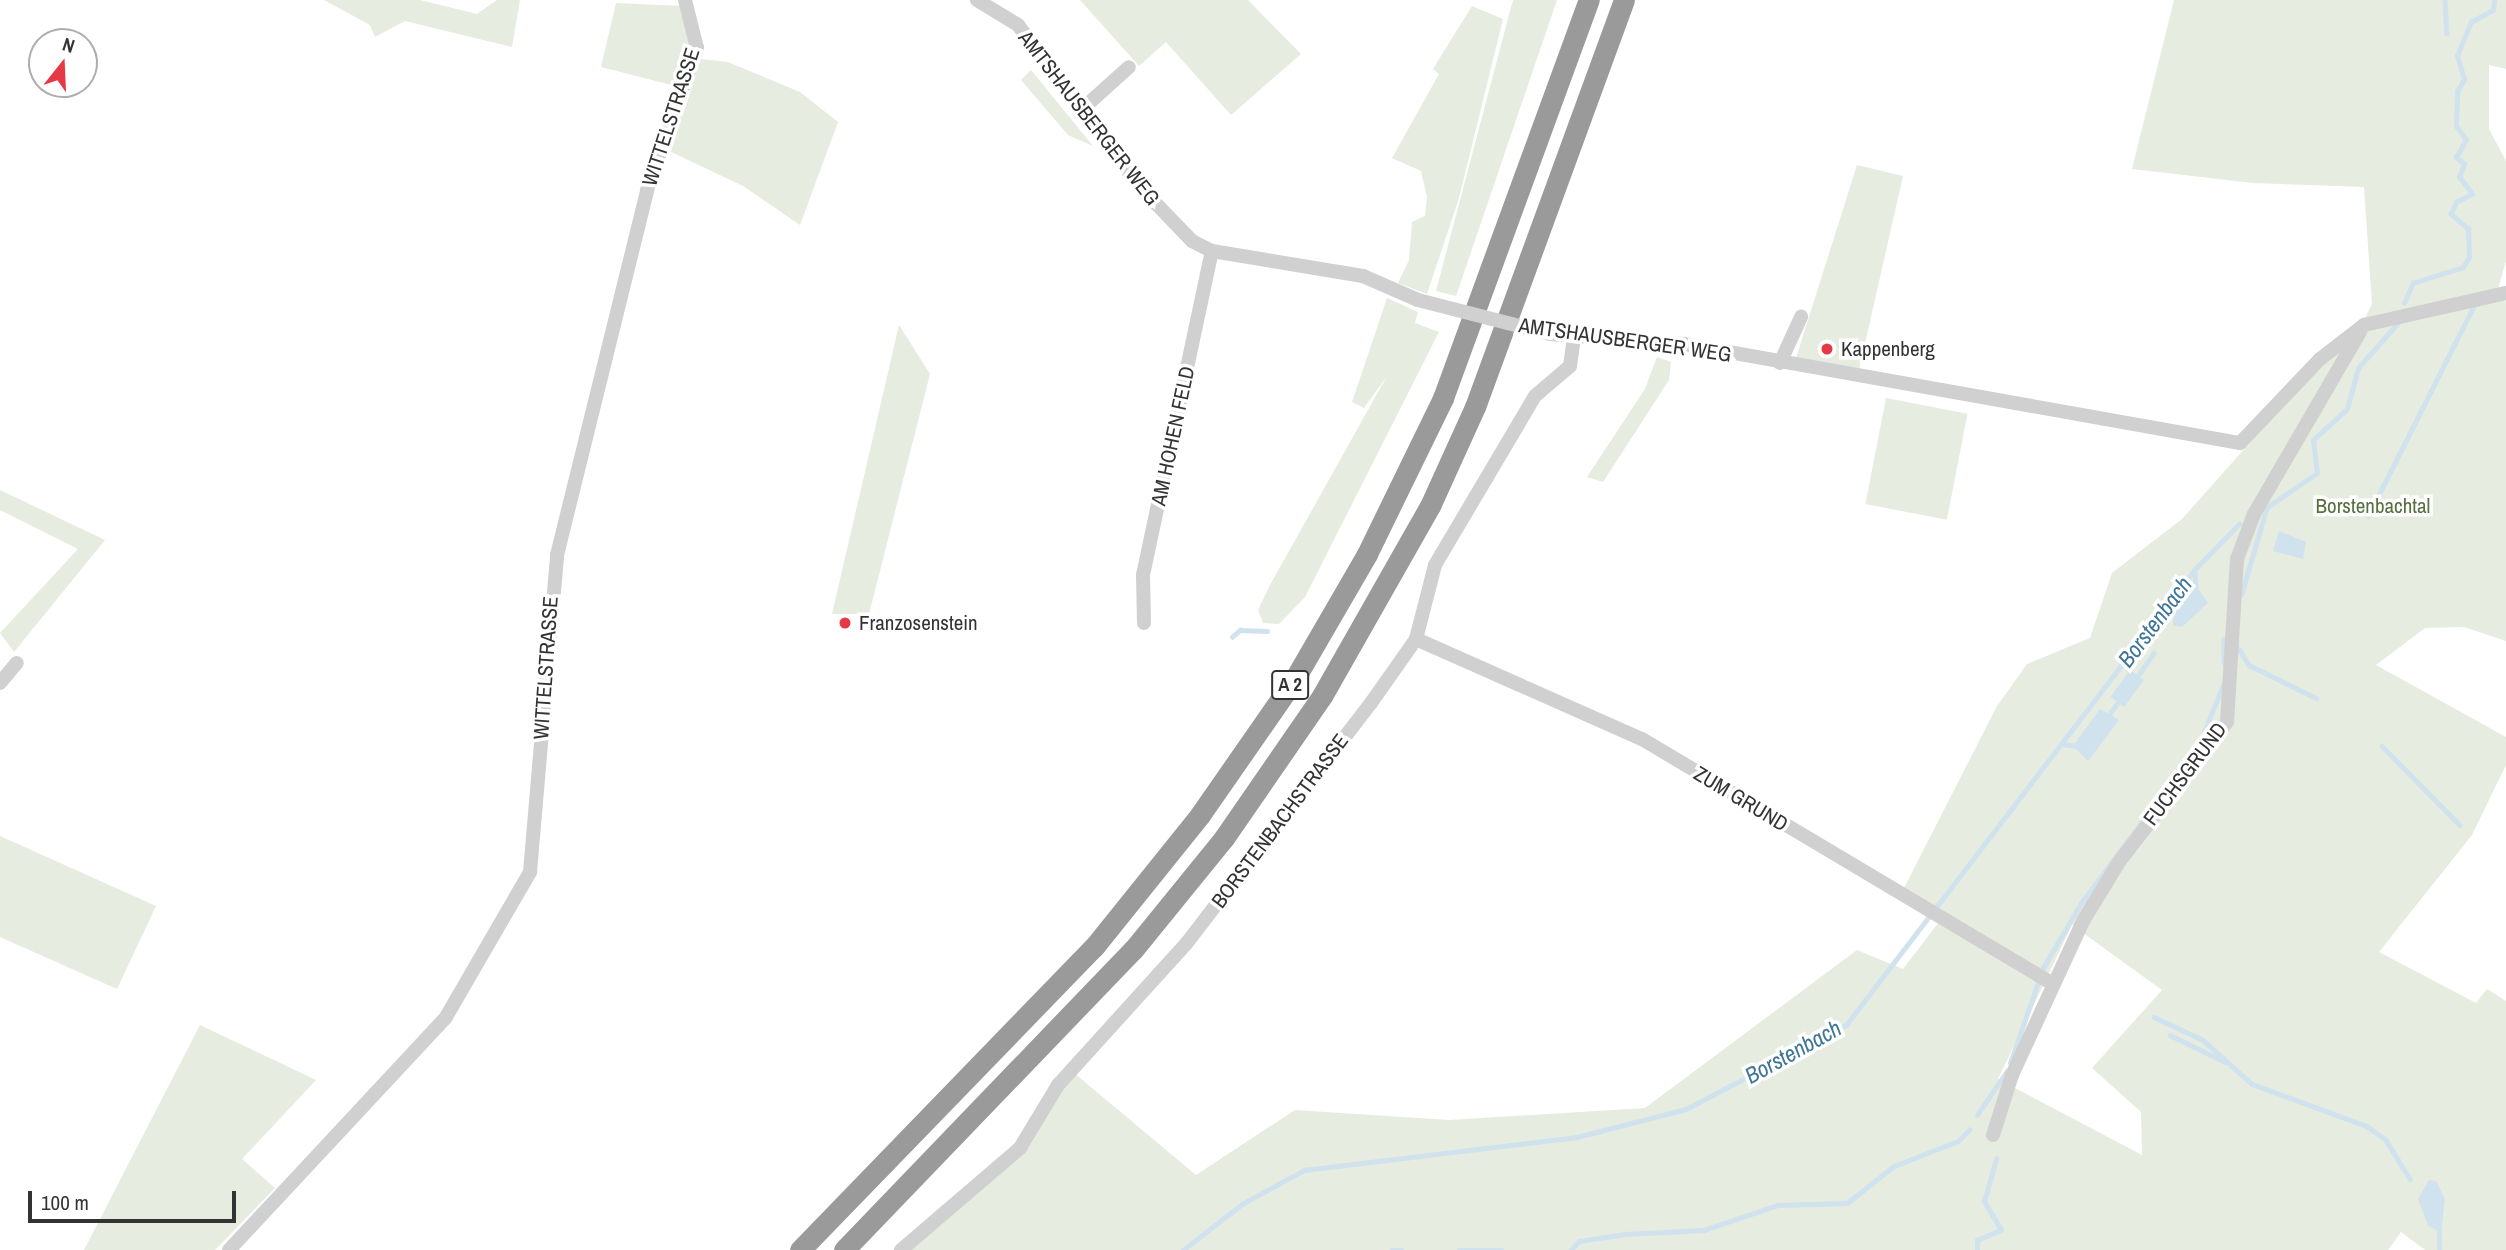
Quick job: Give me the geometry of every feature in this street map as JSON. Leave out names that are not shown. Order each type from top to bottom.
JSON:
[{"type":"highway","name":"A 2","points":[[800,1250],[1094,947],[1200,815],[1294,680],[1367,554],[1443,398],[1589,0]]},
{"type":"highway","name":"A 2","points":[[844,1250],[1133,950],[1224,838],[1322,696],[1430,506],[1475,407],[1623,0]]},
{"type":"street","name":"WITTELSTRASSE","points":[[229,1250],[446,1017],[530,872],[557,555],[647,190],[697,48],[685,0]]},
{"type":"street","name":"AMTSHAUSBERGER WEG","points":[[977,0],[1018,25],[1079,112],[1169,221],[1212,251],[1363,276],[1418,300],[1550,334],[1684,344],[2240,443],[2320,359],[2364,325],[2506,293]]},
{"type":"street","points":[[1079,112],[1129,67]]},
{"type":"street","name":"AM HOHEN FELD","points":[[1144,623],[1143,575],[1212,251]]},
{"type":"street","points":[[1780,363],[1801,317]]},
{"type":"street","name":"FUCHSGRUND","points":[[1993,1135],[2049,982],[2119,862],[2227,722],[2237,559],[2254,514],[2364,325]]},
{"type":"street","name":"BORSTENBACHSTRASSE","points":[[901,1250],[1020,1148],[1058,1085],[1186,944],[1416,639],[1435,565],[1535,396],[1570,366],[1574,337]]},
{"type":"street","name":"ZUM GRUND","points":[[1416,639],[1642,739],[2027,972],[2049,982]]},
{"type":"street","points":[[0,683],[17,663]]},
{"type":"green space","points":[[324,0],[420,0],[477,14],[497,0],[520,0],[512,47],[405,21],[375,37],[370,25]]},
{"type":"green space","points":[[1080,0],[1248,0],[1301,54],[1231,115],[1166,42],[1139,66]]},
{"type":"green space","points":[[1513,0],[1557,0],[1456,296],[1436,291]]},
{"type":"green space","name":"Borstenbachtal","points":[[2174,0],[2506,0],[2506,69],[2489,65],[2489,129],[2506,161],[2506,261],[2498,289],[2506,302],[2506,641],[2464,627],[2425,628],[2376,665],[2506,737],[2506,765],[2472,835],[2379,952],[2476,1003],[2487,989],[2506,1001],[2506,1250],[2425,1250],[2401,1232],[2388,1250],[907,1250],[1018,1156],[1074,1073],[1196,1175],[1295,1110],[1449,1120],[1645,1108],[1857,950],[1903,969],[1942,918],[1902,892],[1997,706],[2027,664],[2090,638],[2112,573],[2182,519],[2319,365],[2359,330],[2372,304],[2364,187],[2253,183],[2132,169]],"holes":[[[2072,925],[2162,990],[2092,1068],[2141,1112],[2142,1155],[1998,1079]]]},
{"type":"green space","points":[[616,3],[683,6],[700,59],[728,62],[800,92],[838,122],[800,225],[743,186],[667,150],[691,90],[601,67]]},
{"type":"green space","points":[[1472,6],[1503,19],[1459,198],[1427,294],[1398,283],[1409,260],[1412,222],[1425,216],[1427,197],[1421,171],[1392,158],[1439,74],[1433,69]]},
{"type":"green space","points":[[1031,70],[1093,146],[1068,135],[1021,80]]},
{"type":"green space","points":[[1857,165],[1903,176],[1859,370],[1796,358]]},
{"type":"green space","points":[[1387,298],[1418,312],[1415,323],[1439,332],[1305,597],[1279,624],[1263,623],[1258,610],[1270,585],[1387,376],[1364,408],[1352,402]]},
{"type":"green space","points":[[899,325],[930,374],[869,614],[832,614]]},
{"type":"green space","points":[[1657,357],[1671,362],[1669,380],[1603,482],[1587,477],[1645,389]]},
{"type":"green space","points":[[1886,398],[1967,414],[1947,520],[1865,504]]},
{"type":"green space","points":[[0,490],[105,540],[14,652],[0,633],[78,549],[0,510]]},
{"type":"green space","points":[[0,836],[156,906],[117,989],[0,937]]},
{"type":"green space","points":[[200,1025],[316,1080],[242,1159],[275,1188],[215,1250],[84,1250]]},
{"type":"water","points":[[2279,531],[2306,542],[2303,559],[2273,551]]},
{"type":"water","points":[[2199,590],[2208,603],[2182,627],[2173,625],[2174,610],[2189,591]]},
{"type":"water","points":[[2130,670],[2144,680],[2124,707],[2111,697]]},
{"type":"water","points":[[2100,709],[2119,720],[2088,761],[2073,746]]},
{"type":"water","points":[[2429,1180],[2436,1181],[2445,1199],[2441,1232],[2428,1226],[2418,1199]]},
{"type":"waterway","points":[[2445,0],[2447,33]]},
{"type":"waterway","name":"Borstenbach","points":[[2404,303],[2413,283],[2463,267],[2469,257],[2468,229],[2451,214],[2456,202],[2472,194],[2459,177],[2464,164],[2456,157],[2466,140],[2456,126],[2457,91],[2464,80],[2457,56],[2471,22],[2493,10],[2494,0]]},
{"type":"waterway","points":[[2368,516],[2474,305]]},
{"type":"waterway","name":"Borstenbach","points":[[2263,510],[2317,473],[2313,440],[2347,409],[2358,368],[2397,324]]},
{"type":"waterway","name":"Borstenbach","points":[[2241,595],[2266,510]]},
{"type":"waterway","name":"Borstenbach","points":[[1183,1250],[1242,1204],[1304,1170],[1577,1137],[1686,1109],[1846,1025],[2195,569],[2239,524]]},
{"type":"waterway","points":[[2195,570],[2196,595]]},
{"type":"waterway","points":[[1232,637],[1240,630],[1267,631]]},
{"type":"waterway","name":"Borstenbach","points":[[2224,639],[2224,662]]},
{"type":"waterway","points":[[2239,649],[2249,665],[2316,698]]},
{"type":"waterway","points":[[2137,677],[2154,653]]},
{"type":"waterway","name":"Borstenbach","points":[[2195,754],[2223,685]]},
{"type":"waterway","points":[[2107,717],[2119,701]]},
{"type":"waterway","points":[[2062,744],[2078,746]]},
{"type":"waterway","points":[[2382,746],[2460,825]]},
{"type":"waterway","name":"Borstenbach","points":[[2010,1063],[2043,968],[2081,903],[2165,791]]},
{"type":"waterway","points":[[2154,1017],[2203,1040],[2252,1084],[2367,1126],[2386,1140],[2410,1179]]},
{"type":"waterway","points":[[2170,1035],[2225,1062]]},
{"type":"waterway","points":[[1977,1115],[2007,1071]]},
{"type":"waterway","name":"Borstenbach","points":[[1571,1250],[1579,1241],[1626,1234],[1704,1230],[1778,1205],[1847,1203],[1894,1166],[1958,1141],[1969,1130]]},
{"type":"waterway","points":[[1977,1250],[1977,1240],[2001,1230],[1984,1202],[1996,1159]]},
{"type":"waterway","points":[[2439,1227],[2440,1250]]},
{"type":"waterway","name":"Borstenbach","points":[[1392,1250],[1402,1250]]},
{"type":"waterway","name":"Borstenbach","points":[[1459,1250],[1502,1250]]},
{"type":"place","name":"Kappenberg","points":[[1827,349]]},
{"type":"place","name":"Franzosenstein","points":[[845,623]]}]
